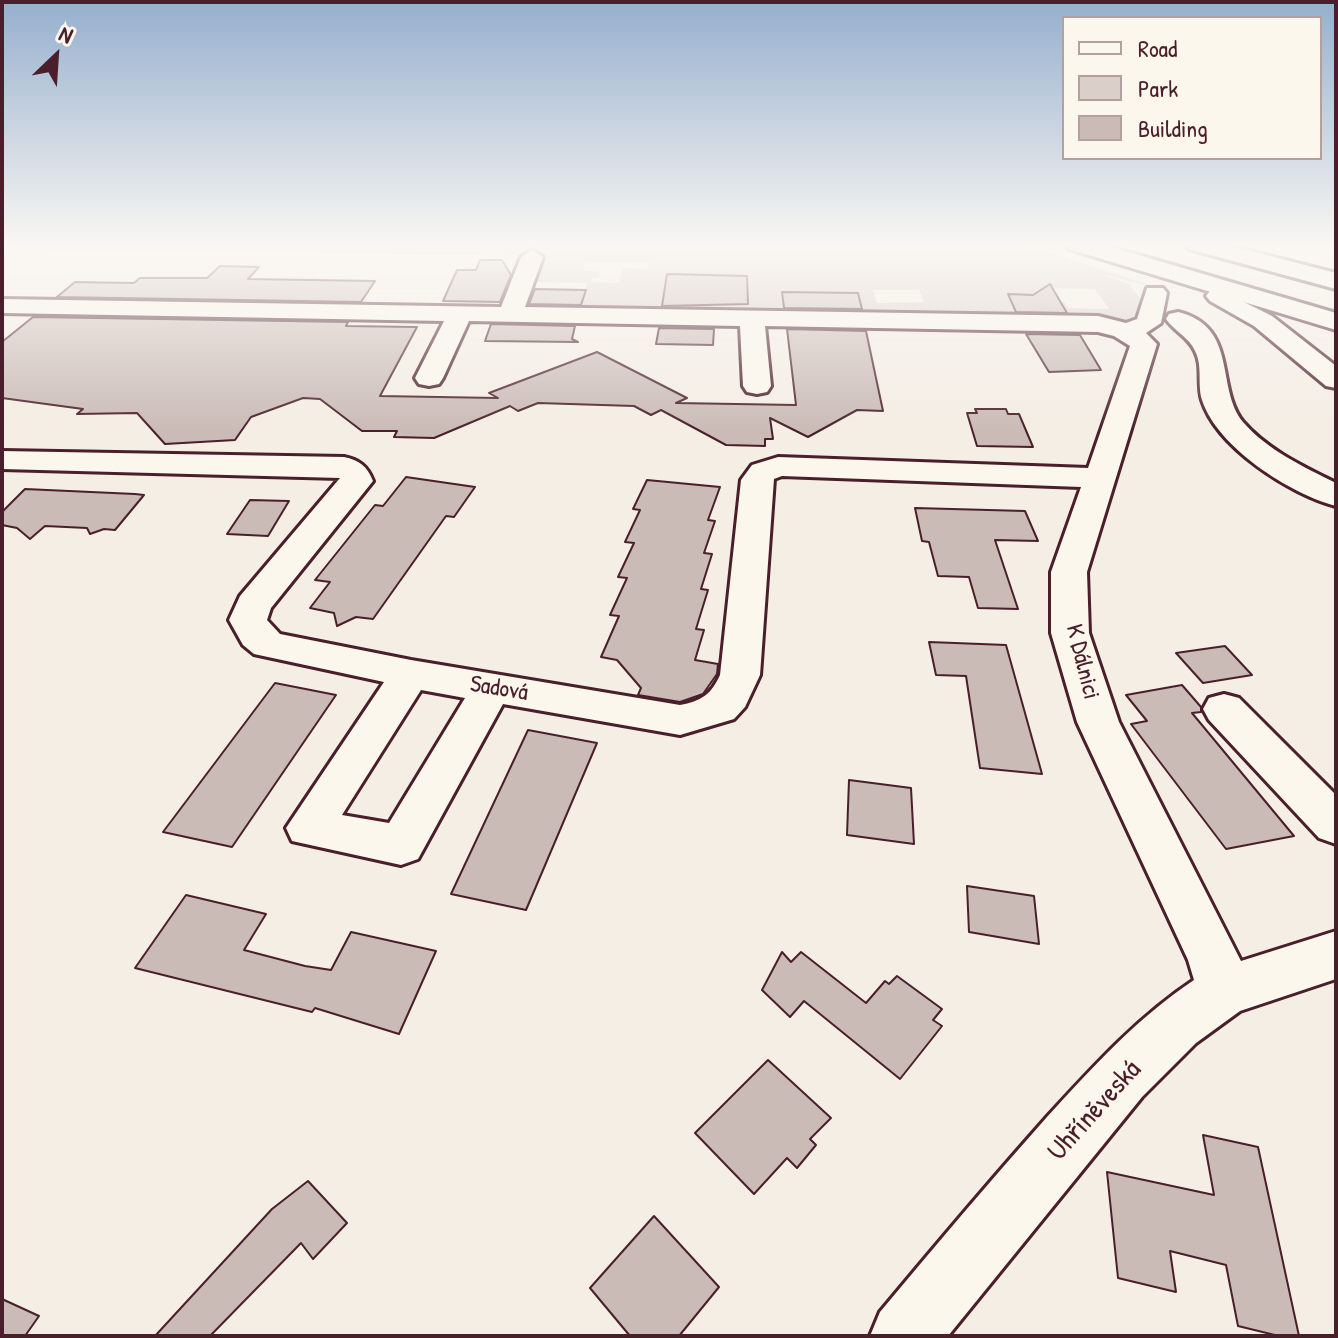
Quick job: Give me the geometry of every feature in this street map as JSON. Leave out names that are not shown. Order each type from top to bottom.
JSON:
[{"type":"highway","points":[[1248,306],[1336,337]]},
{"type":"highway","points":[[1285,306],[1336,322]]},
{"type":"street","points":[[24,306],[752,321],[1098,324],[1126,332],[1148,323],[1152,306]]},
{"type":"street","points":[[510,316],[514,306]]},
{"type":"street","points":[[1237,306],[1263,321],[1336,380]]},
{"type":"street","points":[[429,378],[459,315]]},
{"type":"street","points":[[1178,319],[1197,334],[1211,352],[1219,406],[1233,429],[1260,452],[1329,486]]},
{"type":"street","points":[[752,321],[757,386]]},
{"type":"street","name":"K Dálnici","points":[[1126,332],[1144,344],[1069,572],[1070,633],[1098,722],[1214,959],[1224,991]]},
{"type":"street","name":"Sadová","points":[[2,460],[344,466],[354,473],[357,481],[253,605],[248,620],[257,636],[268,645],[411,674],[680,720],[709,714],[731,699],[740,675],[757,480],[763,472],[778,466],[1098,478]]},
{"type":"street","points":[[411,674],[309,828],[401,845],[492,687]]},
{"type":"street","points":[[1224,709],[1336,825]]},
{"type":"street","name":"Uhříněveská","points":[[904,1336],[1122,1077],[1176,1024],[1224,991],[1336,955]]},
{"type":"green space","points":[[527,306],[1109,309],[1107,306],[1141,306],[1137,321],[536,310]]},
{"type":"building","points":[[861,306],[862,309],[784,308]]},
{"type":"building","points":[[1014,306],[1063,306],[1067,313],[1016,312]]},
{"type":"building","points":[[33,317],[348,322],[346,326],[417,327],[380,396],[498,398],[489,393],[597,352],[687,398],[676,403],[796,405],[787,329],[866,331],[883,411],[857,410],[808,437],[770,418],[773,439],[765,439],[765,446],[726,445],[661,410],[651,415],[634,406],[538,403],[518,411],[510,406],[434,438],[394,437],[397,431],[362,431],[320,399],[303,398],[251,417],[235,440],[165,444],[137,413],[77,414],[83,409],[2,398],[2,342]]},
{"type":"building","points":[[491,324],[575,326],[572,339],[578,342],[485,341]]},
{"type":"building","points":[[659,328],[714,329],[713,345],[656,344]]},
{"type":"building","points":[[1026,334],[1080,335],[1101,370],[1049,372]]},
{"type":"building","points":[[975,409],[1006,409],[1008,414],[1019,414],[1033,447],[977,446],[967,413],[977,413]]},
{"type":"building","points":[[406,477],[475,487],[454,517],[446,516],[373,619],[356,617],[337,626],[334,613],[310,608],[330,582],[315,580],[375,505],[383,506]]},
{"type":"building","points":[[647,480],[720,487],[708,520],[715,521],[704,553],[712,554],[701,589],[708,590],[696,629],[704,630],[695,660],[718,664],[717,674],[703,694],[680,702],[638,695],[641,688],[617,660],[601,657],[619,616],[610,615],[627,578],[618,577],[634,543],[625,542],[640,510],[633,509]]},
{"type":"building","points":[[25,489],[144,495],[115,530],[104,529],[90,534],[87,528],[45,526],[30,539],[17,528],[2,525],[2,512]]},
{"type":"building","points":[[250,500],[289,501],[268,536],[227,534]]},
{"type":"building","points":[[915,508],[1025,511],[1038,541],[995,540],[1018,609],[978,608],[969,577],[938,576],[929,542],[922,541]]},
{"type":"building","points":[[929,642],[1006,645],[1042,774],[980,768],[966,676],[936,675]]},
{"type":"building","points":[[1225,646],[1252,675],[1203,683],[1176,653]]},
{"type":"building","points":[[275,683],[336,695],[232,847],[163,832]]},
{"type":"building","points":[[1182,685],[1201,707],[1201,712],[1192,713],[1294,836],[1226,849],[1131,724],[1147,721],[1126,695]]},
{"type":"building","points":[[528,730],[597,743],[526,910],[451,894]]},
{"type":"building","points":[[849,780],[911,788],[914,844],[847,835]]},
{"type":"building","points":[[967,886],[1034,896],[1039,944],[969,932]]},
{"type":"building","points":[[186,895],[266,914],[244,950],[305,966],[331,970],[351,932],[436,951],[399,1034],[315,1008],[312,1012],[135,968]]},
{"type":"building","points":[[782,952],[791,962],[801,952],[866,1003],[885,981],[889,984],[897,976],[942,1009],[933,1020],[942,1026],[900,1079],[804,1001],[790,1017],[762,990]]},
{"type":"building","points":[[768,1060],[831,1118],[810,1139],[816,1145],[797,1168],[787,1158],[754,1194],[695,1133]]},
{"type":"building","points":[[1203,1135],[1258,1147],[1299,1336],[1279,1336],[1238,1326],[1226,1265],[1170,1251],[1176,1292],[1118,1278],[1107,1172],[1214,1195]]},
{"type":"building","points":[[308,1181],[347,1223],[313,1259],[301,1243],[210,1336],[155,1336],[272,1209]]},
{"type":"building","points":[[654,1216],[719,1287],[679,1336],[630,1336],[590,1288]]},
{"type":"building","points":[[2,1299],[39,1316],[25,1336],[2,1336]]}]
